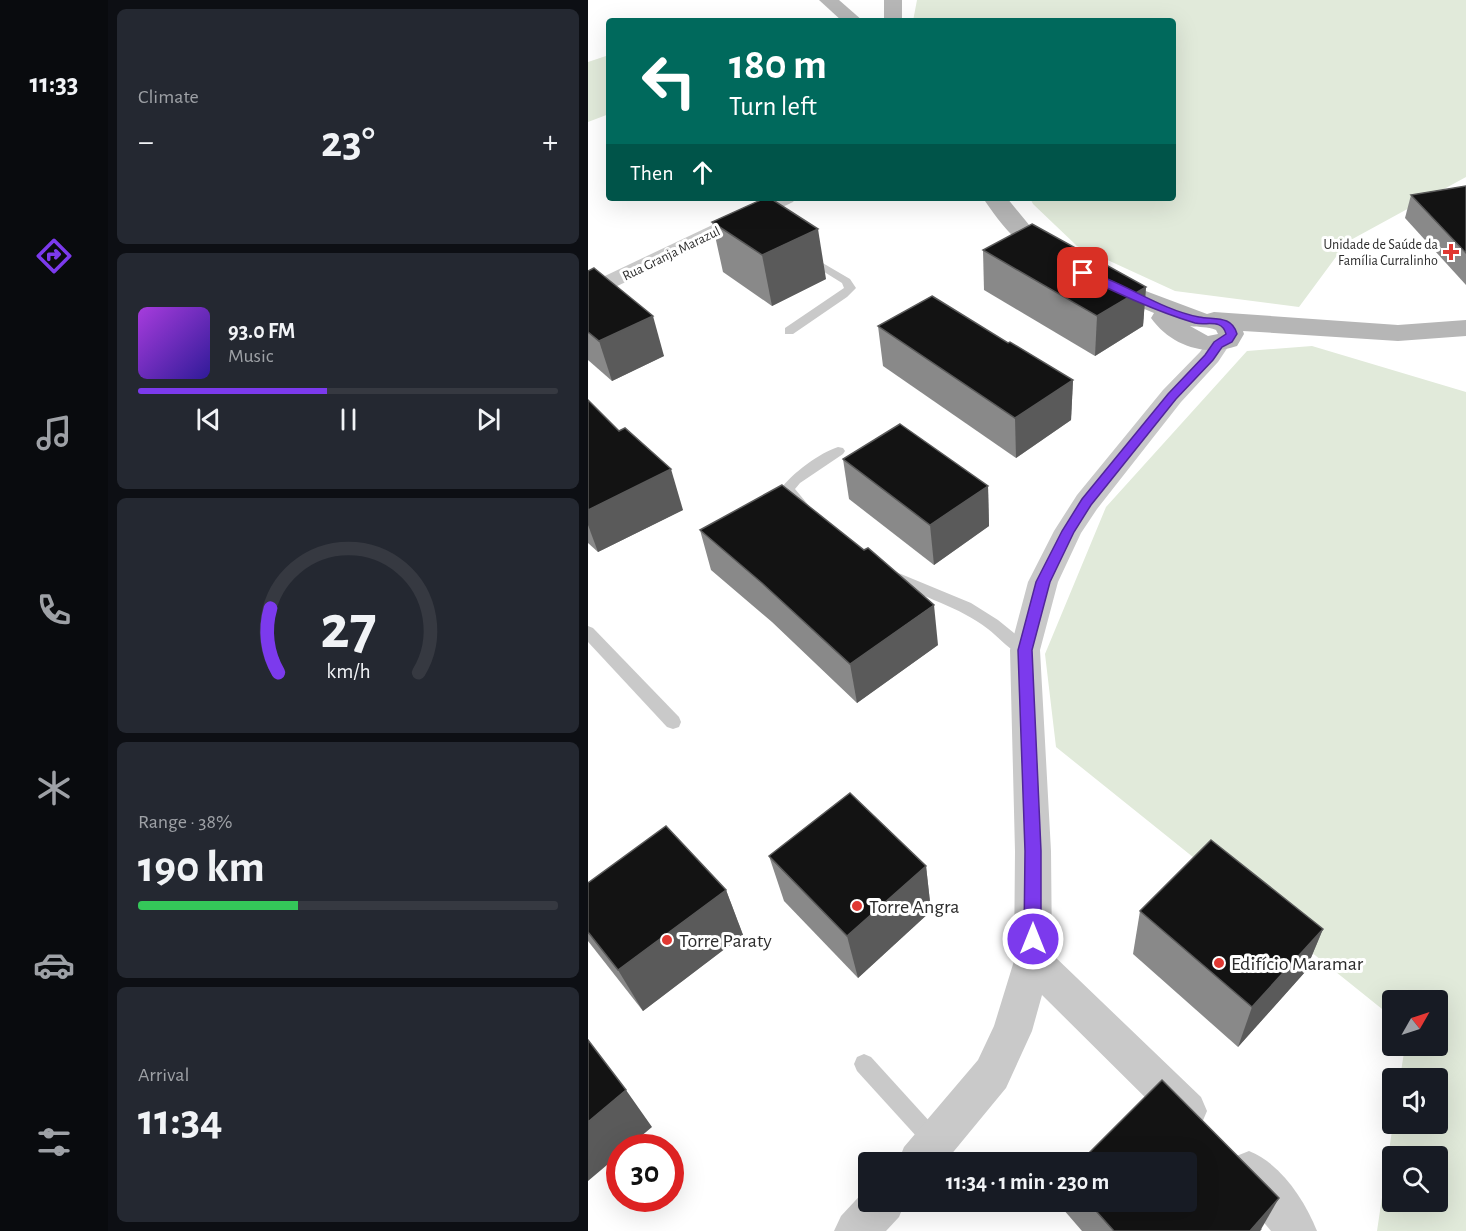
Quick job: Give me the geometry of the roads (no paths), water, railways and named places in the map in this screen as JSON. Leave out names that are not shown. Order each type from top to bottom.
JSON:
[{"type":"street","points":[[828,0],[850,18]]},
{"type":"street","points":[[893,0],[893,18]]},
{"type":"street","name":"Rua Granja Marazul","points":[[588,293],[750,221],[781,201]]},
{"type":"street","points":[[997,201],[1029,237],[1078,270],[1208,335],[1304,326],[1398,333],[1466,328]]},
{"type":"street","points":[[928,1152],[992,1074],[1012,1031],[1033,960],[1033,851],[1025,650],[1043,582],[1068,531],[1087,502],[1172,396],[1209,357],[1208,335]]},
{"type":"street","points":[[1033,960],[1282,1208],[1295,1231]]},
{"type":"street","points":[[856,1231],[874,1212]]},
{"type":"lane","points":[[789,331],[850,288],[846,281],[796,249]]},
{"type":"lane","points":[[815,521],[788,489],[795,480],[838,451]]},
{"type":"lane","points":[[882,568],[916,589],[956,602],[1002,630],[1025,650]]},
{"type":"lane","points":[[588,632],[673,722]]},
{"type":"lane","points":[[864,1064],[926,1152]]},
{"type":"place","name":"Unidade de Saúde da Família Curralinho","points":[[1451,252]]},
{"type":"place","name":"Torre Angra","points":[[857,906]]},
{"type":"place","name":"Torre Paraty","points":[[667,940]]},
{"type":"place","name":"Edifício Maramar","points":[[1219,963]]}]
